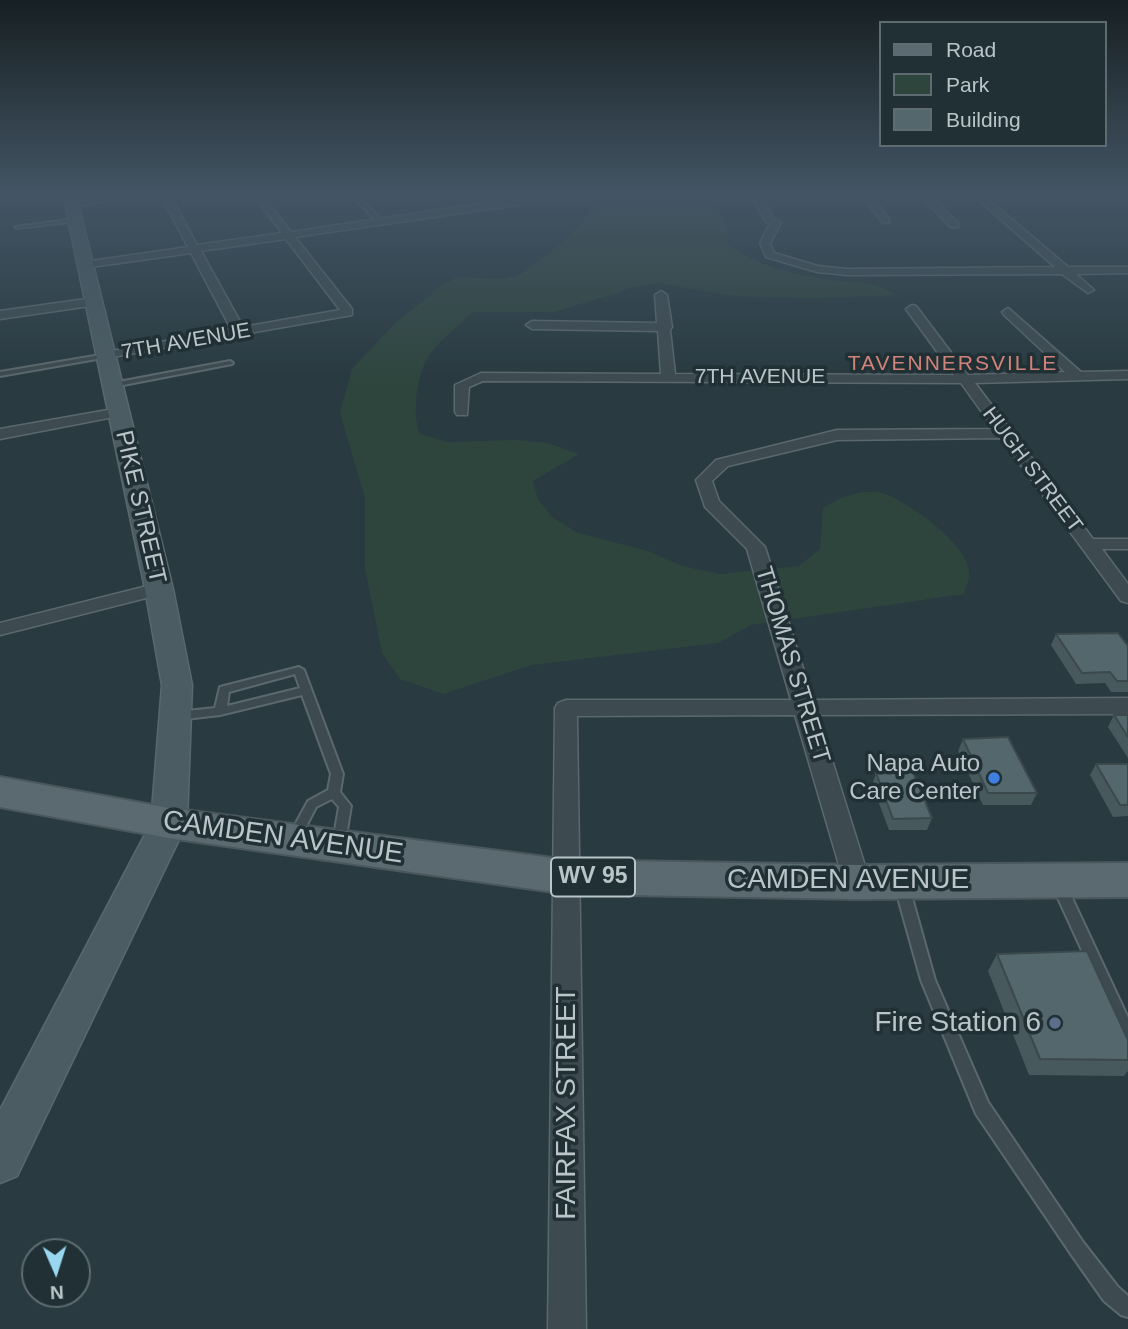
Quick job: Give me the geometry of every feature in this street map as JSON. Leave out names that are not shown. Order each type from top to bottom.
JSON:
[{"type":"main road","name":"PIKE STREET","points":[[82,257],[159,589],[177,685],[169,823]]},
{"type":"main road","name":"CAMDEN AVENUE","points":[[0,792],[169,823],[568,877],[857,882],[1128,880]]},
{"type":"main road","points":[[0,1160],[169,823]]},
{"type":"street","points":[[84,265],[137,257]]},
{"type":"street","points":[[201,257],[239,332]]},
{"type":"street","name":"7TH AVENUE","points":[[106,356],[348,312],[306,257]]},
{"type":"street","points":[[777,257],[817,269],[847,272],[1128,270]]},
{"type":"street","points":[[1050,257],[1088,290]]},
{"type":"street","points":[[661,295],[666,327],[668,377]]},
{"type":"street","points":[[0,315],[93,302]]},
{"type":"street","name":"HUGH STREET","points":[[912,309],[1128,597]]},
{"type":"street","points":[[1008,312],[1076,375]]},
{"type":"street","points":[[532,325],[666,327]]},
{"type":"street","name":"7TH AVENUE","points":[[462,412],[462,385],[481,377],[964,379],[1128,375]]},
{"type":"street","points":[[0,434],[119,412]]},
{"type":"street","name":"THOMAS STREET","points":[[857,882],[756,547],[711,503],[704,480],[722,463],[837,435],[1005,433]]},
{"type":"street","points":[[1088,544],[1128,544]]},
{"type":"street","points":[[0,629],[159,589]]},
{"type":"street","points":[[568,877],[566,708],[805,705],[1128,706]]},
{"type":"street","name":"FAIRFAX STREET","points":[[567,1329],[568,877]]},
{"type":"lane","points":[[0,374],[106,356]]},
{"type":"lane","points":[[113,385],[230,363]]},
{"type":"lane","points":[[220,711],[223,690],[299,670],[337,774],[334,793],[345,806],[339,846]]},
{"type":"lane","points":[[177,716],[220,711],[306,690]]},
{"type":"lane","points":[[293,840],[312,804],[334,793]]},
{"type":"lane","points":[[900,881],[928,980],[982,1108],[1077,1248],[1111,1294],[1128,1308]]},
{"type":"lane","points":[[1057,881],[1128,1035]]},
{"type":"green space","points":[[543,257],[749,257],[791,272],[873,285],[896,295],[812,298],[735,296],[658,283],[634,287],[555,312],[473,312],[427,358],[417,391],[417,425],[420,434],[447,442],[516,440],[548,443],[579,454],[533,481],[538,499],[552,517],[578,533],[648,551],[682,566],[720,574],[799,566],[820,549],[823,508],[852,494],[885,494],[922,515],[959,550],[969,573],[964,594],[751,625],[718,643],[532,665],[443,694],[400,679],[382,653],[365,569],[365,498],[340,413],[352,369],[393,325],[444,284],[458,277],[504,279],[523,273]]},
{"type":"building","points":[[1118,633],[1128,646],[1128,681],[1117,681],[1110,672],[1082,673],[1056,634]]},
{"type":"building","points":[[1114,715],[1128,715],[1128,737]]},
{"type":"building","points":[[1008,737],[1037,793],[988,793],[963,739]]},
{"type":"building","points":[[1096,764],[1128,764],[1128,805],[1120,805]]},
{"type":"building","points":[[913,772],[932,818],[893,819],[876,773]]},
{"type":"building","name":"Fire Station 6","points":[[1087,951],[1128,1040],[1128,1060],[1040,1059],[997,954]]},
{"type":"place","name":"Napa Auto Care Center","points":[[994,778]]},
{"type":"place","name":"Fire Station 6","points":[[1055,1023]]},
{"type":"district","name":"TAVENNERSVILLE","points":[[953,364]]}]
